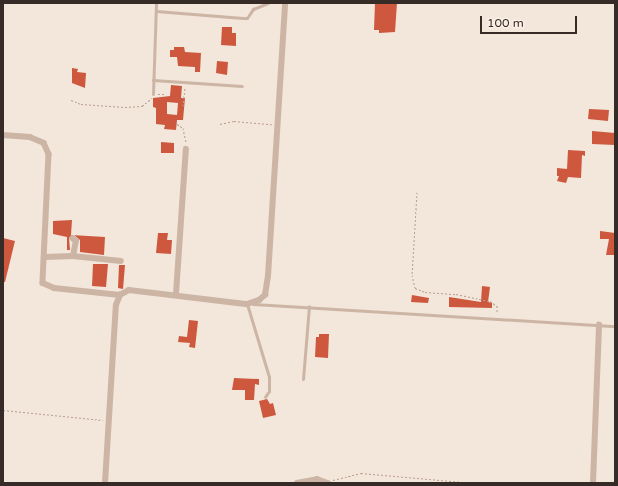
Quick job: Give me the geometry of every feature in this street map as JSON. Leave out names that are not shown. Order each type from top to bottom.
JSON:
[{"type":"street","points":[[3,135],[30,137],[38,140],[44,143],[49,154],[44,284],[47,287],[120,295],[129,290],[176,294],[188,298],[247,304],[260,300],[265,295],[267,285],[285,3]]},
{"type":"street","points":[[176,294],[186,149]]},
{"type":"street","points":[[73,239],[76,241],[73,256]]},
{"type":"street","points":[[45,257],[73,256],[121,261]]},
{"type":"street","points":[[105,483],[116,310],[120,295]]},
{"type":"street","points":[[593,483],[599,325]]},
{"type":"street","points":[[297,483],[316,479],[327,482]]},
{"type":"lane","points":[[153,94],[156,3]]},
{"type":"lane","points":[[156,12],[247,18],[253,9],[268,3]]},
{"type":"lane","points":[[154,80],[242,86]]},
{"type":"lane","points":[[265,396],[269,391],[269,377],[247,304],[309,306],[615,326]]},
{"type":"lane","points":[[303,379],[309,306]]},
{"type":"path","points":[[184,106],[185,81]]},
{"type":"path","points":[[70,100],[82,104],[142,106],[151,100],[153,94],[165,94]]},
{"type":"path","points":[[220,124],[240,121],[277,124]]},
{"type":"path","points":[[177,124],[185,131],[186,149]]},
{"type":"path","points":[[417,192],[412,275],[415,288],[425,292],[456,294],[490,301],[497,306],[497,318]]},
{"type":"path","points":[[3,410],[109,420]]},
{"type":"path","points":[[327,482],[361,473],[474,483]]},
{"type":"building","points":[[375,3],[397,3],[395,32],[379,33],[379,30],[374,30]]},
{"type":"building","points":[[222,27],[232,27],[232,33],[236,33],[236,46],[221,45]]},
{"type":"building","points":[[174,47],[184,47],[185,52],[201,53],[200,72],[195,72],[195,67],[178,66],[177,57],[170,57],[170,50],[174,50]]},
{"type":"building","points":[[217,61],[228,62],[227,75],[216,73]]},
{"type":"building","points":[[72,68],[78,69],[77,72],[86,73],[85,88],[72,83]]},
{"type":"building","points":[[171,85],[182,86],[181,98],[185,98],[183,120],[177,120],[176,130],[164,129],[165,125],[156,124],[156,108],[153,107],[153,98],[170,96]],"holes":[[[167,102],[178,103],[177,115],[167,114]]]},
{"type":"building","points":[[589,109],[609,110],[608,121],[588,119]]},
{"type":"building","points":[[592,131],[615,133],[615,145],[592,144]]},
{"type":"building","points":[[161,142],[174,143],[174,153],[161,153]]},
{"type":"building","points":[[568,150],[585,151],[585,156],[582,155],[581,178],[568,177],[566,183],[557,181],[559,176],[557,176],[557,168],[567,169]]},
{"type":"building","points":[[72,220],[71,235],[74,235],[69,238],[70,250],[67,250],[67,237],[53,234],[53,221]]},
{"type":"building","points":[[600,231],[615,233],[615,255],[606,255],[609,239],[600,239]]},
{"type":"building","points":[[158,233],[168,233],[167,240],[172,240],[171,254],[156,253]]},
{"type":"building","points":[[74,235],[105,237],[104,255],[80,252],[80,240]]},
{"type":"building","points":[[3,238],[15,241],[5,282],[3,282]]},
{"type":"building","points":[[93,264],[108,264],[106,287],[92,286]]},
{"type":"building","points":[[119,265],[125,265],[123,289],[118,288]]},
{"type":"building","points":[[482,286],[490,287],[488,302],[492,303],[492,308],[449,307],[449,297],[481,302]]},
{"type":"building","points":[[412,295],[429,298],[428,303],[411,302]]},
{"type":"building","points":[[189,320],[198,321],[195,348],[189,347],[190,343],[178,342],[179,336],[187,337]]},
{"type":"building","points":[[319,334],[329,334],[328,358],[315,357],[316,337],[319,337]]},
{"type":"building","points":[[234,378],[259,379],[259,385],[255,384],[254,400],[245,400],[245,390],[232,390]]},
{"type":"building","points":[[267,399],[270,404],[273,403],[276,415],[263,418],[259,401]]}]
